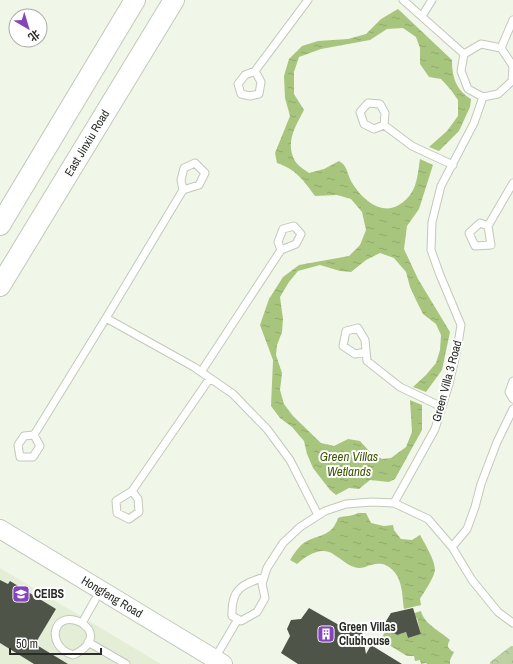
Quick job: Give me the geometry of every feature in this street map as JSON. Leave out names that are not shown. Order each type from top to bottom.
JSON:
[{"type":"main road","points":[[0,224],[135,0]]},
{"type":"main road","name":"East Jinxiu Road","points":[[0,286],[174,0]]},
{"type":"street","name":"Hongfeng Road","points":[[0,529],[213,662]]},
{"type":"street","name":"Hongfeng Road","points":[[0,544],[95,600],[213,662]]},
{"type":"lane","points":[[255,71],[308,0]]},
{"type":"lane","points":[[403,0],[464,54]]},
{"type":"lane","points":[[422,16],[432,0]]},
{"type":"lane","points":[[501,48],[513,20]]},
{"type":"lane","points":[[481,44],[501,48],[513,66],[512,81],[498,94],[483,97],[468,89],[461,71],[464,54],[481,44]]},
{"type":"lane","name":"Green Villa 3 Road","points":[[394,503],[435,429],[457,350],[461,325],[431,250],[432,222],[441,186],[474,123],[483,97]]},
{"type":"lane","points":[[384,125],[412,146],[453,165]]},
{"type":"lane","points":[[488,226],[513,183]]},
{"type":"lane","points":[[34,435],[183,190]]},
{"type":"lane","points":[[201,372],[281,250]]},
{"type":"lane","points":[[106,318],[201,372],[233,394],[267,429],[290,460],[318,515]]},
{"type":"lane","points":[[366,352],[366,361],[400,387],[442,407]]},
{"type":"lane","points":[[132,491],[210,378]]},
{"type":"lane","points":[[513,381],[509,392],[513,399]]},
{"type":"lane","points":[[452,547],[467,529],[481,484],[497,442],[513,409]]},
{"type":"lane","points":[[264,577],[248,582],[237,591],[232,602],[232,616],[241,621],[257,612],[265,598],[262,584],[267,568],[283,543],[300,527],[325,511],[346,504],[372,502],[394,503],[428,519],[452,547],[472,580],[498,612],[513,623]]},
{"type":"lane","points":[[82,623],[95,600]]},
{"type":"lane","points":[[66,619],[74,619],[82,623],[89,630],[90,637],[83,650],[73,655],[68,653],[55,640],[55,631],[59,624],[66,619]]},
{"type":"lane","points":[[213,662],[238,619]]},
{"type":"lane","points":[[88,642],[126,664]]},
{"type":"shaded area","name":"CEIBS","points":[[0,568],[161,664],[0,664]]},
{"type":"green space","points":[[513,646],[513,664],[490,664],[490,662]]},
{"type":"water","name":"Green Villas Wetlands","points":[[398,9],[452,60],[454,77],[458,87],[471,99],[470,107],[459,131],[439,151],[429,147],[447,131],[458,116],[458,100],[441,79],[429,77],[420,64],[420,48],[416,37],[403,28],[387,29],[370,40],[321,49],[299,57],[294,72],[294,94],[304,110],[292,135],[291,148],[296,163],[309,173],[324,169],[339,161],[345,167],[351,181],[359,193],[377,206],[390,208],[404,202],[409,197],[417,180],[420,159],[433,165],[419,209],[407,226],[404,249],[418,279],[450,332],[442,370],[426,392],[413,387],[436,363],[440,350],[441,335],[436,324],[423,314],[410,287],[406,272],[394,258],[380,253],[366,260],[351,272],[340,271],[320,265],[298,271],[289,282],[280,297],[283,319],[282,332],[277,345],[276,355],[282,373],[280,390],[284,404],[293,416],[321,443],[334,446],[348,439],[360,441],[370,452],[382,459],[391,458],[406,447],[412,432],[410,400],[422,405],[422,430],[395,479],[389,482],[370,480],[359,489],[349,488],[336,495],[330,490],[313,468],[307,454],[304,441],[292,427],[280,418],[271,406],[273,360],[260,325],[269,299],[283,277],[299,265],[349,256],[360,245],[366,230],[362,212],[351,199],[337,195],[315,196],[295,172],[277,163],[275,153],[290,116],[285,98],[284,76],[289,59],[302,46],[318,41],[348,39],[366,34],[381,19]]},
{"type":"water","points":[[358,513],[366,513],[371,523],[384,526],[393,525],[394,530],[401,539],[412,540],[420,535],[432,557],[435,566],[431,581],[420,599],[421,605],[404,609],[401,586],[397,576],[394,571],[384,564],[357,568],[349,565],[333,554],[324,551],[309,555],[297,564],[290,560],[304,543],[326,534],[333,528],[338,518]]},
{"type":"water","points":[[421,611],[425,620],[429,624],[450,640],[448,647],[454,652],[450,660],[450,664],[421,664],[420,660],[415,661],[414,656],[407,656],[384,642],[382,637],[387,629],[397,635],[406,632],[408,638],[421,634],[417,618],[413,619],[411,614]]},
{"type":"building","points":[[0,580],[8,584],[10,581],[56,609],[35,644],[68,664],[34,664],[0,643]]},
{"type":"building","name":"Green Villas Clubhouse","points":[[309,608],[339,625],[356,625],[362,632],[366,654],[371,645],[402,664],[298,664],[281,653],[290,636],[287,629],[291,620],[301,619]]},
{"type":"building","points":[[413,608],[421,634],[408,638],[406,632],[397,635],[383,626],[391,613]]},
{"type":"place","name":"CEIBS","points":[[21,594]]},
{"type":"place","name":"Green Villas Clubhouse","points":[[326,634]]}]
